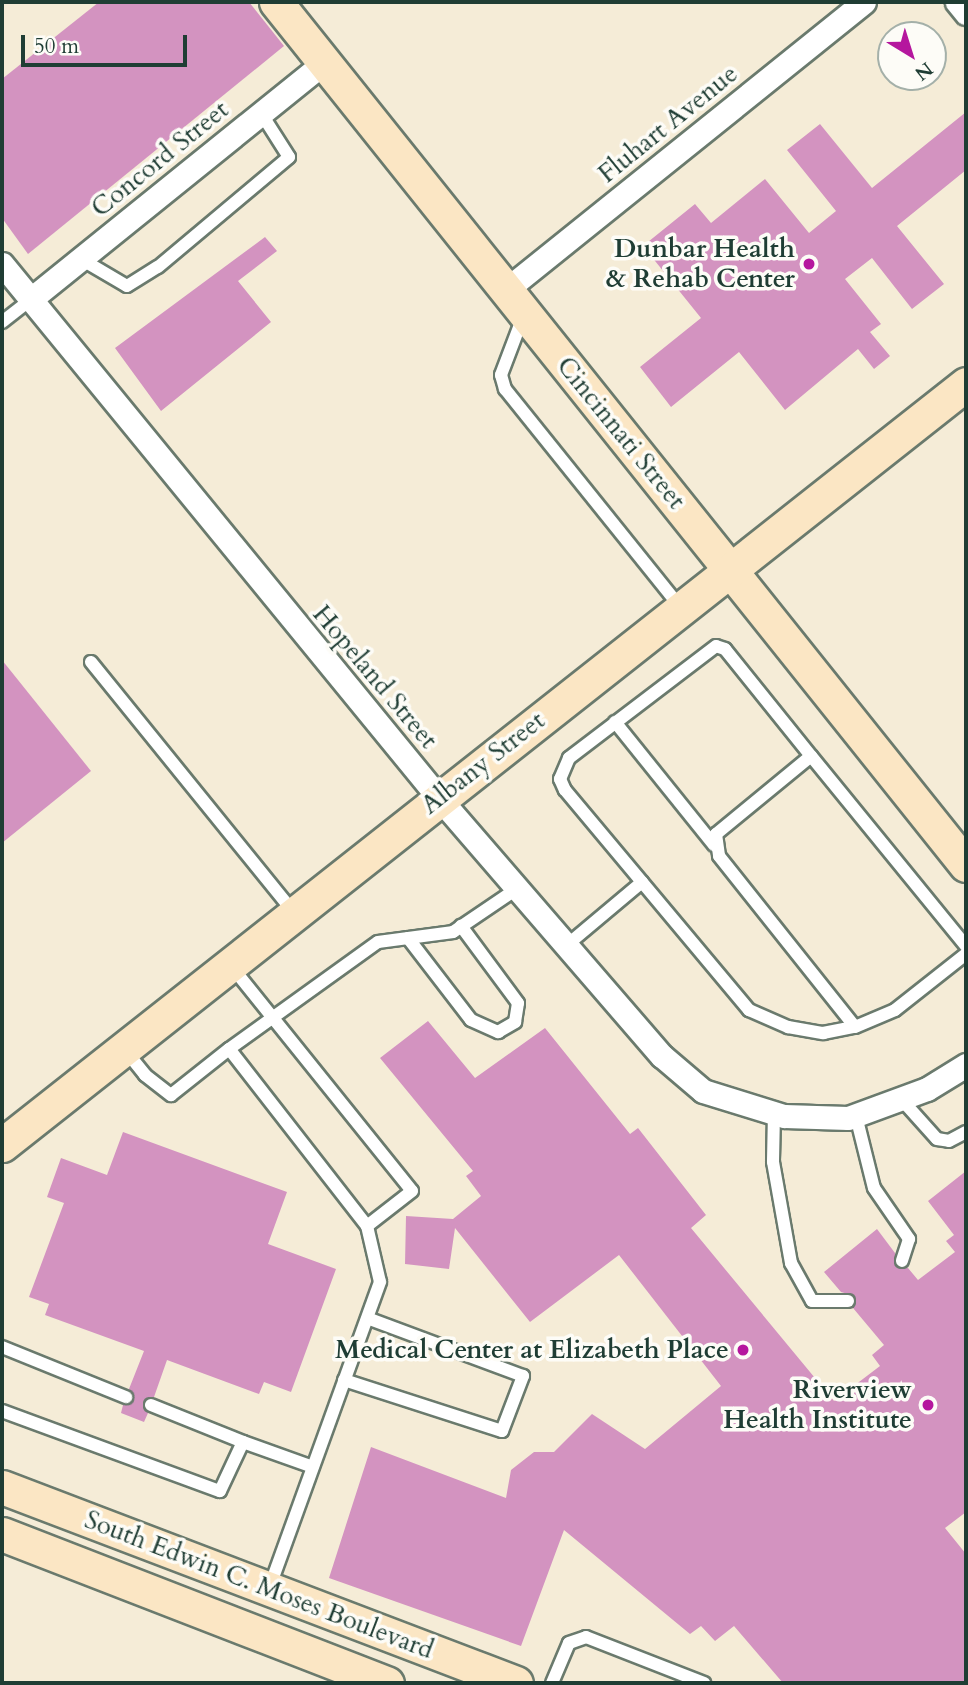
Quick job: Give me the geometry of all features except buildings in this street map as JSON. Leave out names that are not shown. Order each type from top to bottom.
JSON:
[{"type":"street","name":"Cincinnati Street","points":[[276,2],[966,865]]},
{"type":"street","name":"Fluhart Avenue","points":[[515,301],[864,2]]},
{"type":"street","points":[[957,2],[966,13]]},
{"type":"street","name":"Concord Street","points":[[31,299],[325,62]]},
{"type":"street","name":"Hopeland Street","points":[[2,264],[439,799],[662,1056],[703,1091],[775,1114],[816,1119],[856,1115],[902,1100],[966,1065]]},
{"type":"street","name":"Albany Street","points":[[2,1144],[966,384]]},
{"type":"street","name":"South Edwin C. Moses Boulevard","points":[[2,1487],[516,1683]]},
{"type":"street","name":"South Edwin C. Moses Boulevard","points":[[2,1534],[387,1683]]},
{"type":"street","points":[[250,1630],[268,1589]]},
{"type":"lane","points":[[81,258],[127,286],[158,267],[289,157],[261,113]]},
{"type":"lane","points":[[2,322],[31,299]]},
{"type":"lane","points":[[515,301],[501,375],[505,389],[680,608]]},
{"type":"lane","points":[[966,946],[725,649],[716,646],[569,758],[561,779],[565,790],[750,1010],[799,1029],[823,1033],[855,1027],[895,1010],[966,954]]},
{"type":"lane","points":[[91,662],[294,913]]},
{"type":"lane","points":[[615,722],[855,1027]]},
{"type":"lane","points":[[714,845],[723,825],[811,757]]},
{"type":"lane","points":[[567,945],[642,882]]},
{"type":"lane","points":[[124,1048],[145,1075],[170,1095],[271,1016],[378,942],[461,926],[517,888]]},
{"type":"lane","points":[[408,938],[471,1020],[498,1032],[515,1021],[518,1003],[461,926]]},
{"type":"lane","points":[[230,964],[412,1191],[367,1226]]},
{"type":"lane","points":[[229,1049],[367,1226],[380,1282],[268,1589]]},
{"type":"lane","points":[[902,1100],[937,1139],[949,1141],[966,1132]]},
{"type":"lane","points":[[775,1114],[773,1161],[791,1263],[812,1300],[848,1301]]},
{"type":"lane","points":[[856,1115],[874,1188],[909,1239],[902,1261]]},
{"type":"lane","points":[[344,1380],[502,1432],[523,1376],[367,1318]]},
{"type":"lane","points":[[2,1347],[126,1397]]},
{"type":"lane","points":[[151,1405],[243,1442],[313,1466]]},
{"type":"lane","points":[[2,1411],[220,1491],[243,1442]]},
{"type":"lane","points":[[552,1683],[569,1643],[586,1637],[704,1683]]},
{"type":"place","name":"Dunbar Health & Rehab Center","points":[[809,264]]},
{"type":"place","name":"Medical Center at Elizabeth Place","points":[[743,1350]]},
{"type":"place","name":"Riverview Health Institute","points":[[928,1405]]}]
